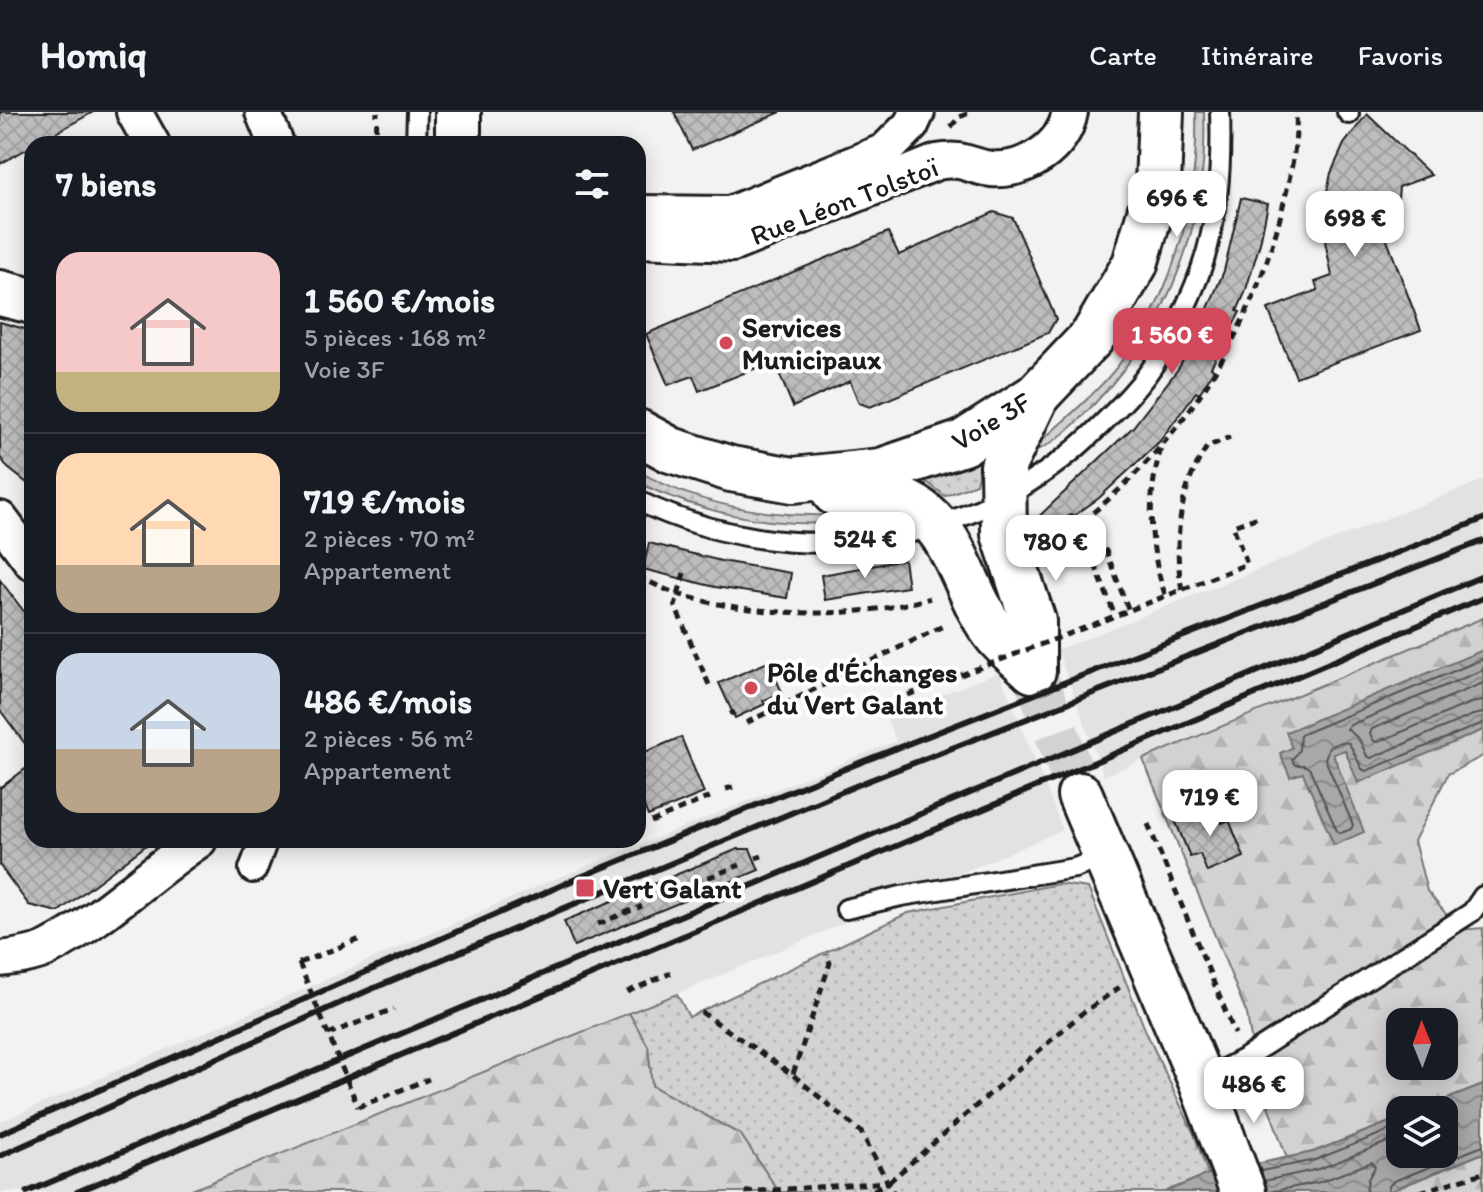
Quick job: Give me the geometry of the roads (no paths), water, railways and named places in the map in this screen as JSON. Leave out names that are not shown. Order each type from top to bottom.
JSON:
[{"type":"main road","points":[[458,112],[458,136]]},
{"type":"main road","name":"Voie 3F","points":[[646,436],[671,450],[731,469],[793,480],[881,471],[963,443],[1036,396],[1093,336],[1135,264],[1158,185],[1161,112]]},
{"type":"main road","points":[[793,480],[843,495],[897,499],[919,511],[937,526],[996,636],[1033,670],[1033,621],[1008,549],[1003,466],[1036,396]]},
{"type":"main road","points":[[1080,795],[1201,1081],[1243,1192]]},
{"type":"street","points":[[263,112],[273,136]]},
{"type":"street","name":"Rue Léon Tolstoï","points":[[646,213],[730,214],[885,151],[911,125],[917,112]]},
{"type":"street","name":"Rue Léon Tolstoï","points":[[646,240],[733,244],[937,162],[955,158],[991,169],[1015,167],[1037,159],[1056,142],[1069,121],[1070,112]]},
{"type":"street","points":[[0,519],[24,551]]},
{"type":"street","points":[[0,959],[47,948],[93,919],[188,848]]},
{"type":"street","points":[[253,869],[261,848]]},
{"type":"lane","points":[[416,136],[417,112]]},
{"type":"lane","points":[[646,505],[676,519],[770,541],[831,543],[876,540],[937,526],[1003,499],[1073,454],[1132,395],[1159,359],[1196,283],[1213,223],[1221,165],[1220,112]]},
{"type":"lane","points":[[846,909],[901,896],[1075,868],[1107,856]]},
{"type":"lane","points":[[1201,1081],[1245,1058],[1472,912],[1483,896]]},
{"type":"water","points":[[1483,650],[1483,730],[1358,783],[1345,750],[1333,754],[1364,832],[1334,845],[1303,773],[1290,777],[1280,753],[1292,748],[1286,732]]},
{"type":"water","points":[[1483,1085],[1483,1153],[1458,1163],[1458,1096],[1455,1096]]},
{"type":"water","points":[[1386,1123],[1386,1168],[1447,1168],[1386,1192],[1165,1192],[1208,1174],[1313,1152]]},
{"type":"tunnel","points":[[1033,670],[1080,795]]},
{"type":"railway","points":[[0,1134],[578,878],[864,761],[1483,519]]},
{"type":"railway","points":[[0,1156],[367,991],[865,782],[1483,541]]},
{"type":"railway","points":[[27,1192],[1483,576]]},
{"type":"railway","points":[[77,1192],[1483,598]]},
{"type":"place","name":"Services Municipaux","points":[[726,343]]},
{"type":"place","name":"Pôle d'Échanges du Vert Galant","points":[[751,688]]},
{"type":"place","name":"Vert Galant","points":[[585,888]]}]
